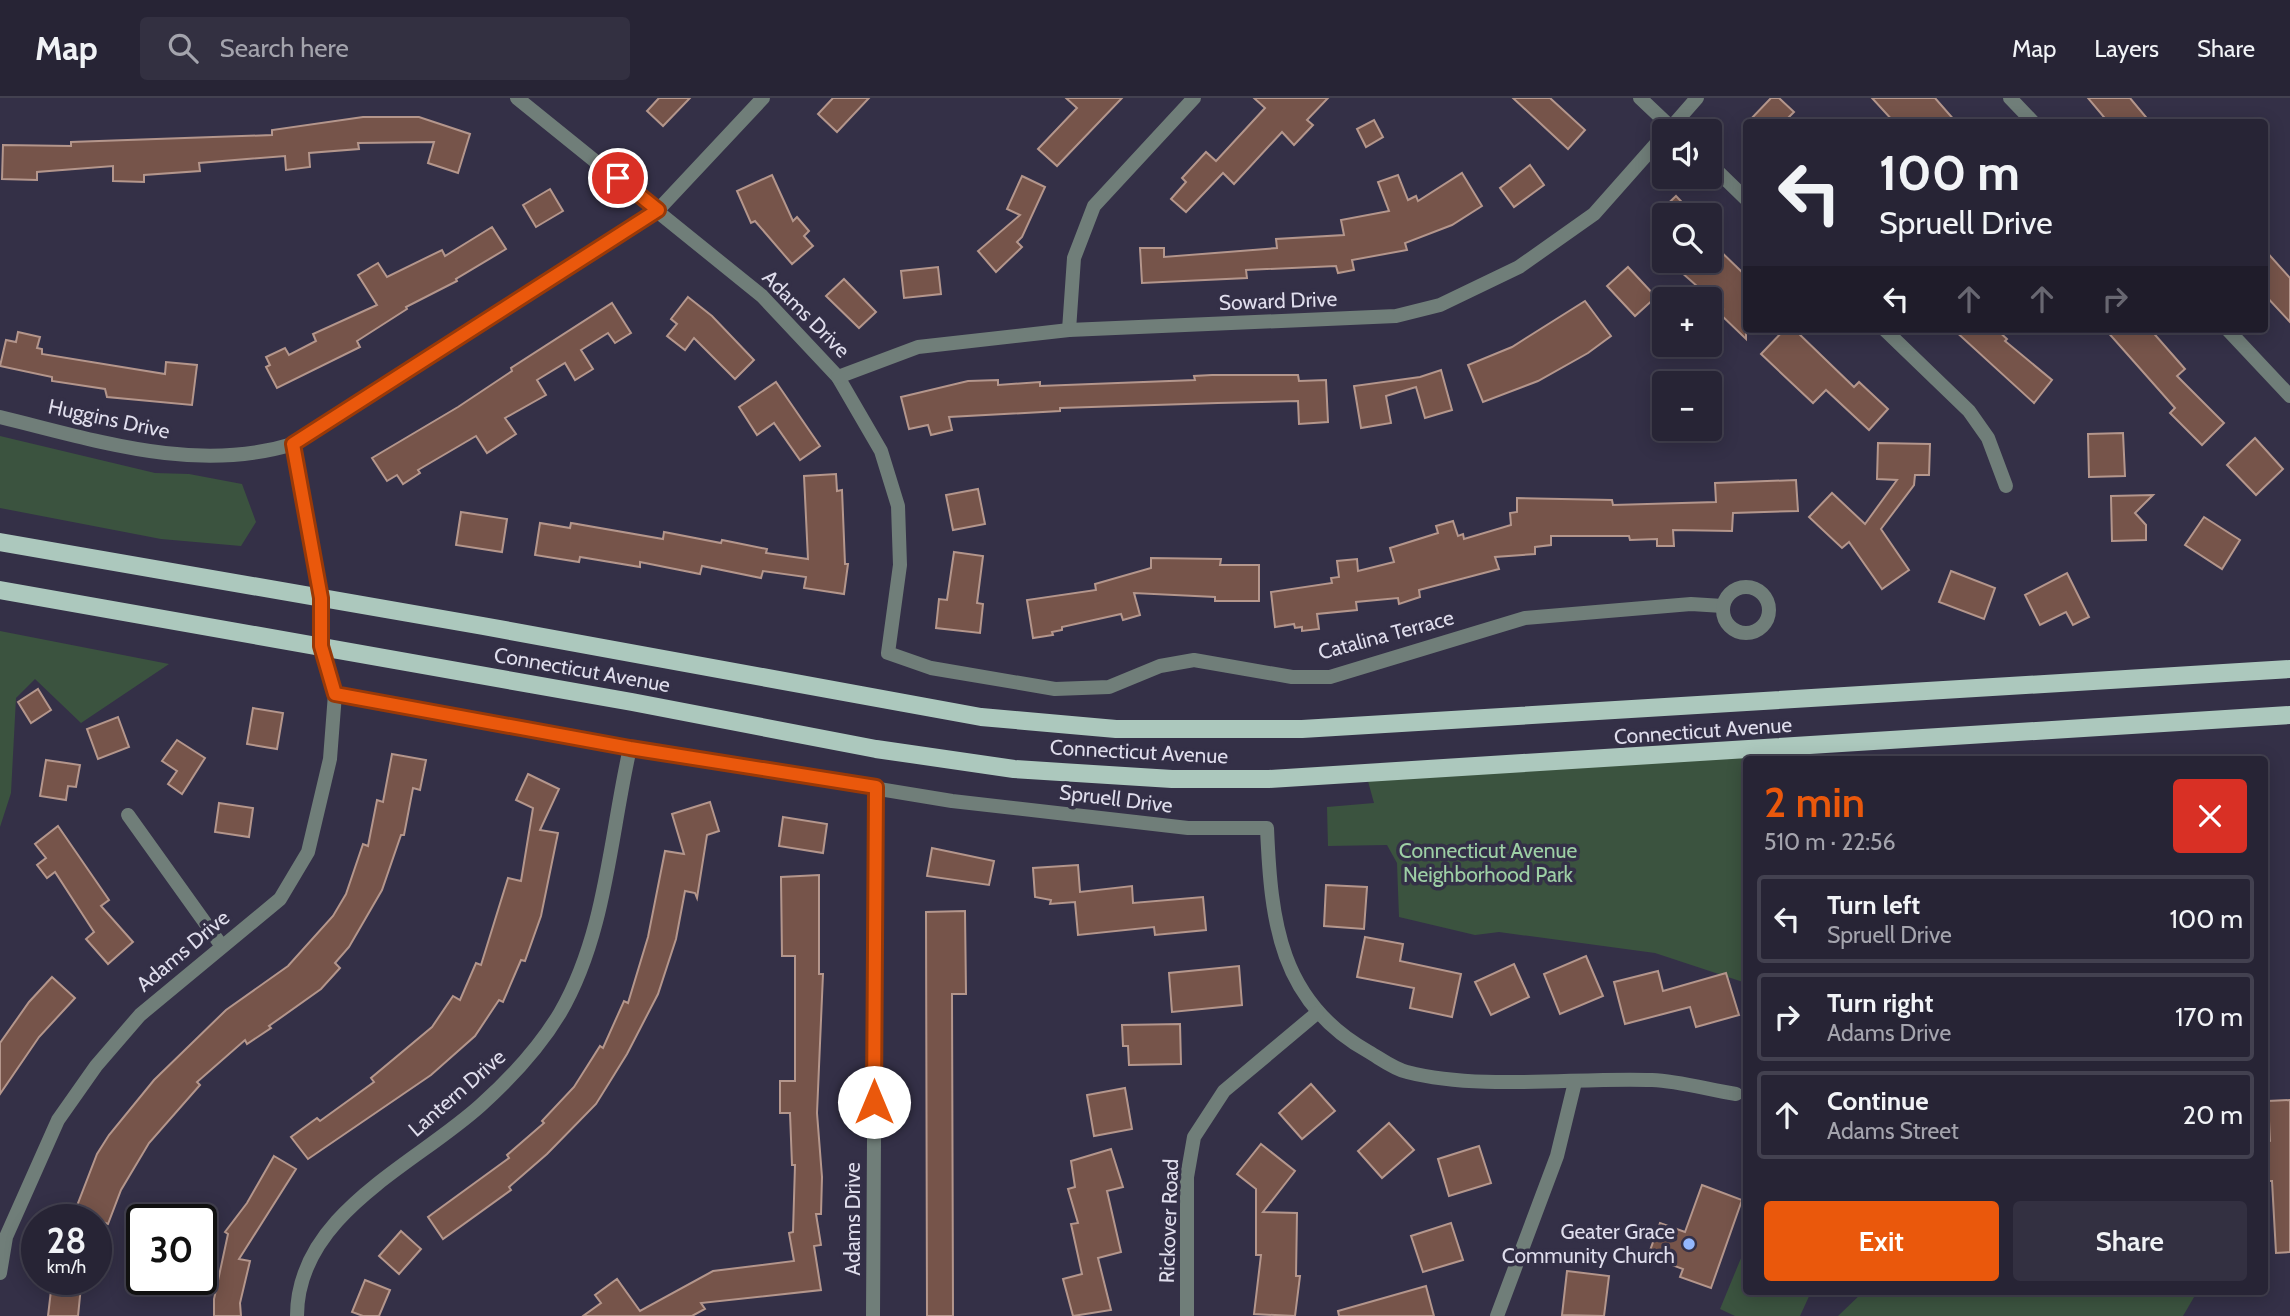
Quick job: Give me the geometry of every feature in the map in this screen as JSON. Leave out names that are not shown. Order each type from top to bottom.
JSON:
[{"type":"main road","name":"Connecticut Avenue","points":[[0,542],[981,717],[1116,729],[1302,729],[2290,669]]},
{"type":"main road","name":"Connecticut Avenue","points":[[0,590],[321,646],[876,749],[1014,769],[1172,779],[1269,779],[2290,715]]},
{"type":"street","name":"Adams Drive","points":[[517,98],[762,296],[838,377],[881,451],[898,506],[900,565],[888,653]]},
{"type":"street","name":"Huggins Drive","points":[[0,417],[139,451],[212,457],[273,451],[293,444],[658,210],[764,98]]},
{"type":"street","points":[[1069,330],[1074,258],[1094,206],[1194,98]]},
{"type":"street","points":[[1640,98],[1659,119]]},
{"type":"street","name":"Soward Drive","points":[[1680,119],[1697,98]]},
{"type":"street","points":[[2010,98],[2030,119]]},
{"type":"street","name":"Soward Drive","points":[[838,377],[918,347],[1069,330],[1396,316],[1440,305],[1519,267],[1594,214],[1652,151]]},
{"type":"street","points":[[1722,176],[1743,196]]},
{"type":"street","points":[[1888,333],[1969,411],[1988,438],[2006,486]]},
{"type":"street","points":[[2231,333],[2290,396]]},
{"type":"street","name":"Adams Drive","points":[[0,1273],[6,1237],[58,1120],[96,1066],[140,1015],[280,898],[308,852],[330,759],[335,694],[321,646],[321,598],[293,444]]},
{"type":"street","name":"Catalina Terrace","points":[[888,653],[931,668],[1055,690],[1109,687],[1160,666],[1194,660],[1292,677],[1330,677],[1525,618],[1691,604],[1723,606]]},
{"type":"street","name":"Spruell Drive","points":[[335,694],[630,748],[952,801],[1188,828],[1267,828],[1272,909],[1288,966],[1317,1013],[1355,1044],[1404,1072],[1445,1078],[1575,1082],[1653,1080],[1736,1094]]},
{"type":"street","name":"Lantern Drive","points":[[297,1316],[297,1296],[315,1247],[338,1217],[480,1106],[532,1055],[560,1013],[579,975],[595,924],[630,748]]},
{"type":"street","name":"Adams Drive","points":[[873,1316],[876,787]]},
{"type":"street","points":[[128,815],[221,945]]},
{"type":"street","name":"Rickover Road","points":[[1187,1316],[1187,1177],[1194,1137],[1224,1091],[1317,1013]]},
{"type":"street","points":[[1497,1316],[1558,1156],[1575,1082]]},
{"type":"green space","points":[[0,436],[155,473],[189,474],[242,484],[256,522],[241,546],[161,539],[0,508]]},
{"type":"green space","points":[[0,631],[169,664],[81,723],[35,679],[16,698],[11,793],[0,827]]},
{"type":"green space","name":"Connecticut Avenue Neighborhood Park","points":[[1800,747],[1810,756],[1743,756],[1743,982],[1655,953],[1499,932],[1475,935],[1399,917],[1397,863],[1387,845],[1328,846],[1327,807],[1374,803],[1366,774]]},
{"type":"green space","points":[[1743,1253],[1743,1295],[1810,1295],[1800,1316],[1735,1316],[1720,1309]]},
{"type":"green space","points":[[1860,1295],[2195,1295],[2183,1316],[1838,1316]]},
{"type":"building","points":[[659,98],[690,98],[663,126],[647,111]]},
{"type":"building","points":[[833,98],[869,98],[837,132],[818,114]]},
{"type":"building","points":[[1066,98],[1122,98],[1057,166],[1038,149],[1077,108]]},
{"type":"building","points":[[1254,98],[1328,98],[1307,120],[1313,125],[1294,145],[1282,132],[1234,184],[1223,173],[1186,212],[1171,199],[1186,182],[1182,178],[1206,152],[1216,161],[1265,108]]},
{"type":"building","points":[[1513,98],[1550,98],[1585,130],[1568,149]]},
{"type":"building","points":[[1771,98],[1779,98],[1794,112],[1787,119],[1751,119]]},
{"type":"building","points":[[1872,98],[1935,98],[1953,119],[1891,119]]},
{"type":"building","points":[[2088,98],[2130,98],[2148,119],[2106,119]]},
{"type":"building","points":[[363,117],[419,117],[470,134],[458,173],[428,163],[434,142],[358,143],[359,149],[309,153],[310,167],[286,170],[285,156],[199,163],[200,171],[144,175],[144,182],[113,181],[113,166],[37,172],[37,180],[2,179],[3,145],[71,146],[71,142],[272,135],[272,130]]},
{"type":"building","points":[[1374,120],[1383,137],[1366,147],[1357,129]]},
{"type":"building","points":[[1530,165],[1544,185],[1514,207],[1500,188]]},
{"type":"building","points":[[1462,173],[1482,206],[1452,225],[1405,243],[1407,250],[1352,260],[1354,270],[1338,273],[1336,266],[1246,270],[1247,278],[1142,283],[1140,248],[1164,248],[1164,257],[1277,248],[1276,239],[1344,235],[1341,220],[1389,211],[1378,182],[1398,175],[1408,200],[1416,196],[1418,201]]},
{"type":"building","points":[[772,175],[793,221],[797,217],[809,231],[804,236],[813,246],[792,264],[755,221],[751,223],[737,191]]},
{"type":"building","points":[[1022,176],[1045,187],[1022,237],[1017,242],[1022,247],[996,272],[978,251],[1020,215],[1007,209]]},
{"type":"building","points":[[550,189],[563,211],[536,227],[523,205]]},
{"type":"building","points":[[1676,196],[1683,203],[1669,203]]},
{"type":"building","points":[[492,227],[506,249],[456,279],[457,281],[406,307],[407,309],[357,341],[360,347],[277,388],[266,367],[270,365],[266,357],[285,348],[289,355],[316,341],[313,334],[377,305],[358,275],[378,263],[387,277],[442,250],[445,256]]},
{"type":"building","points":[[1722,253],[1743,273],[1743,333],[1746,333],[1746,339],[1722,316],[1722,287],[1698,287],[1682,273],[1722,273]]},
{"type":"building","points":[[2268,253],[2290,278],[2290,322],[2268,298]]},
{"type":"building","points":[[938,267],[941,294],[904,298],[901,271]]},
{"type":"building","points":[[1628,267],[1652,293],[1652,301],[1635,316],[1607,286]]},
{"type":"building","points":[[844,279],[876,312],[859,328],[826,296]]},
{"type":"building","points":[[688,297],[712,316],[754,360],[735,379],[694,338],[685,350],[667,336],[677,324],[671,319]]},
{"type":"building","points":[[1585,301],[1611,336],[1588,353],[1538,381],[1483,402],[1468,365],[1512,347]]},
{"type":"building","points":[[612,303],[631,333],[615,343],[608,333],[581,350],[593,369],[575,380],[565,363],[537,380],[546,395],[505,418],[516,434],[487,453],[476,436],[418,470],[420,473],[403,484],[397,475],[387,481],[372,458],[458,407],[512,371],[511,368]]},
{"type":"building","points":[[18,332],[40,337],[37,348],[42,349],[42,354],[165,374],[166,362],[197,365],[192,405],[107,397],[105,389],[52,381],[52,377],[0,366],[6,340],[16,342]]},
{"type":"building","points":[[1781,333],[1798,333],[1854,387],[1859,382],[1888,409],[1869,430],[1826,390],[1813,403],[1761,354]]},
{"type":"building","points":[[1957,333],[2000,333],[2007,339],[2005,341],[2052,380],[2034,403]]},
{"type":"building","points":[[2109,333],[2154,333],[2185,369],[2177,376],[2224,423],[2202,445],[2170,413],[2175,408]]},
{"type":"building","points":[[1441,370],[1452,410],[1425,418],[1416,387],[1386,396],[1391,423],[1361,428],[1354,386],[1420,377]]},
{"type":"building","points":[[1298,375],[1299,381],[1326,380],[1328,422],[1299,424],[1298,401],[1060,408],[1060,411],[949,417],[952,430],[931,435],[928,425],[909,429],[901,397],[968,381],[998,380],[998,385],[1040,382],[1040,386],[1195,380],[1194,376]]},
{"type":"building","points":[[776,382],[820,446],[800,460],[774,423],[757,435],[739,407]]},
{"type":"building","points":[[2123,433],[2125,476],[2089,477],[2088,434]]},
{"type":"building","points":[[2255,438],[2283,469],[2256,495],[2227,465]]},
{"type":"building","points":[[1878,443],[1930,444],[1929,475],[1915,475],[1914,485],[1881,529],[1909,570],[1882,589],[1849,542],[1842,548],[1809,517],[1832,493],[1865,524],[1897,480],[1877,479]]},
{"type":"building","points":[[836,474],[837,491],[842,490],[845,564],[848,564],[844,594],[804,588],[806,577],[763,571],[761,578],[702,566],[700,574],[640,562],[640,567],[580,557],[579,562],[535,555],[540,523],[570,528],[571,523],[663,539],[664,532],[721,543],[722,540],[767,549],[766,553],[808,559],[804,476]]},
{"type":"building","points":[[1796,480],[1798,511],[1733,513],[1732,531],[1673,530],[1674,546],[1657,546],[1657,539],[1630,540],[1629,536],[1551,536],[1551,545],[1535,547],[1535,554],[1495,557],[1499,569],[1419,590],[1420,597],[1399,604],[1398,598],[1356,602],[1357,610],[1317,614],[1319,629],[1302,631],[1302,627],[1295,628],[1294,624],[1275,627],[1271,592],[1332,583],[1331,578],[1339,577],[1337,561],[1357,559],[1358,571],[1394,562],[1390,548],[1438,533],[1436,526],[1453,521],[1458,536],[1463,534],[1464,539],[1511,525],[1510,513],[1517,512],[1517,498],[1612,500],[1613,505],[1716,502],[1715,483]]},
{"type":"building","points":[[978,489],[985,524],[953,530],[946,495]]},
{"type":"building","points":[[2153,495],[2135,513],[2146,525],[2146,540],[2112,541],[2111,496]]},
{"type":"building","points":[[461,512],[507,519],[502,552],[456,545]]},
{"type":"building","points":[[2204,517],[2240,540],[2222,569],[2185,545]]},
{"type":"building","points":[[954,552],[983,556],[977,603],[983,604],[980,633],[936,628],[939,599],[947,600]]},
{"type":"building","points":[[1151,558],[1221,559],[1220,565],[1259,565],[1259,601],[1215,601],[1215,597],[1134,593],[1140,615],[1123,620],[1121,614],[1062,627],[1062,630],[1052,632],[1053,635],[1033,638],[1027,600],[1096,590],[1095,584],[1151,568]]},
{"type":"building","points":[[1951,571],[1995,588],[1984,619],[1939,602]]},
{"type":"building","points":[[2067,573],[2089,617],[2073,625],[2066,612],[2040,625],[2025,595]]},
{"type":"building","points":[[38,689],[51,710],[31,723],[18,702]]},
{"type":"building","points":[[253,708],[283,713],[277,749],[247,744]]},
{"type":"building","points":[[118,717],[129,747],[98,759],[87,729]]},
{"type":"building","points":[[177,740],[205,758],[182,794],[168,784],[177,771],[162,761]]},
{"type":"building","points":[[392,754],[426,760],[420,790],[413,788],[404,835],[401,835],[382,890],[349,947],[335,963],[340,968],[321,989],[269,1026],[271,1028],[247,1044],[245,1040],[197,1082],[200,1085],[149,1143],[121,1190],[112,1214],[112,1204],[78,1204],[97,1154],[154,1080],[226,1010],[288,966],[333,916],[346,894],[363,844],[368,846],[377,800],[383,802]]},
{"type":"building","points":[[46,760],[80,765],[76,787],[68,786],[66,800],[40,796]]},
{"type":"building","points":[[528,774],[559,789],[540,830],[558,833],[541,916],[525,961],[521,960],[503,1002],[499,1000],[475,1036],[431,1075],[308,1159],[291,1137],[317,1118],[320,1121],[374,1082],[371,1078],[432,1027],[453,996],[460,1000],[476,963],[481,965],[508,878],[521,881],[533,808],[516,800]]},
{"type":"building","points":[[710,802],[719,831],[707,835],[697,898],[695,893],[685,891],[676,939],[658,994],[627,1054],[596,1104],[547,1154],[509,1187],[511,1190],[443,1239],[428,1217],[509,1158],[507,1155],[544,1123],[542,1121],[574,1087],[600,1046],[603,1048],[624,1001],[628,1003],[648,937],[665,851],[684,854],[672,814]]},
{"type":"building","points":[[219,803],[253,808],[249,837],[215,832]]},
{"type":"building","points":[[783,817],[827,824],[823,853],[779,846]]},
{"type":"building","points":[[58,826],[109,900],[101,906],[133,942],[108,964],[86,939],[94,932],[55,872],[47,878],[37,865],[46,858],[35,844]]},
{"type":"building","points":[[932,848],[994,861],[989,885],[927,876]]},
{"type":"building","points":[[1078,865],[1080,892],[1132,886],[1133,903],[1203,897],[1206,930],[1155,935],[1154,927],[1078,935],[1075,902],[1050,904],[1051,900],[1035,897],[1033,868]]},
{"type":"building","points":[[819,875],[819,974],[823,974],[817,1113],[822,1177],[821,1214],[816,1214],[821,1245],[814,1246],[821,1290],[701,1303],[705,1309],[692,1316],[583,1316],[601,1303],[595,1295],[617,1279],[640,1311],[713,1271],[794,1261],[789,1233],[793,1232],[795,1165],[792,1165],[790,1113],[780,1113],[780,1081],[795,1081],[795,956],[782,956],[781,877]]},
{"type":"building","points":[[1326,885],[1367,887],[1364,929],[1324,926]]},
{"type":"building","points":[[965,911],[966,994],[952,994],[953,1316],[927,1316],[926,912]]},
{"type":"building","points":[[1365,937],[1403,944],[1400,961],[1461,974],[1452,1017],[1410,1008],[1414,988],[1357,977]]},
{"type":"building","points":[[1586,956],[1603,996],[1560,1014],[1544,974]]},
{"type":"building","points":[[1514,964],[1529,997],[1491,1015],[1475,982]]},
{"type":"building","points":[[1239,966],[1242,1005],[1172,1012],[1169,973]]},
{"type":"building","points":[[1658,971],[1663,991],[1726,973],[1739,1015],[1696,1027],[1690,1007],[1625,1024],[1614,982]]},
{"type":"building","points":[[52,977],[75,998],[39,1037],[0,1094],[0,1043],[29,1002]]},
{"type":"building","points":[[1180,1024],[1181,1064],[1129,1065],[1128,1046],[1123,1046],[1122,1025]]},
{"type":"building","points":[[1311,1084],[1335,1111],[1302,1139],[1279,1113]]},
{"type":"building","points":[[1125,1088],[1132,1129],[1094,1136],[1087,1095]]},
{"type":"building","points":[[2290,1100],[2290,1252],[2276,1253],[2272,1181],[2268,1181],[2268,1101]]},
{"type":"building","points":[[1389,1123],[1414,1150],[1382,1178],[1358,1151]]},
{"type":"building","points":[[1261,1144],[1295,1171],[1263,1212],[1297,1213],[1296,1276],[1300,1276],[1295,1316],[1254,1314],[1261,1255],[1256,1255],[1256,1189],[1237,1174]]},
{"type":"building","points":[[1479,1146],[1491,1183],[1449,1196],[1438,1159]]},
{"type":"building","points":[[1111,1149],[1123,1187],[1107,1191],[1121,1252],[1098,1258],[1111,1310],[1073,1316],[1063,1279],[1082,1274],[1071,1224],[1078,1223],[1068,1189],[1075,1187],[1071,1161]]},
{"type":"building","points":[[274,1156],[296,1169],[239,1259],[250,1261],[240,1303],[241,1316],[214,1316],[214,1299],[228,1234],[225,1232],[247,1203]]},
{"type":"building","name":"Geater Grace Community Church","points":[[1702,1185],[1742,1200],[1711,1288],[1680,1277],[1683,1269],[1648,1256],[1660,1223],[1685,1232]]},
{"type":"building","points":[[1451,1223],[1463,1260],[1423,1272],[1411,1236]]},
{"type":"building","points":[[401,1231],[421,1249],[399,1274],[379,1256]]},
{"type":"building","points":[[1567,1271],[1609,1276],[1604,1316],[1562,1315]]},
{"type":"building","points":[[365,1280],[390,1290],[379,1316],[363,1316],[352,1312]]},
{"type":"building","points":[[1426,1286],[1434,1316],[1339,1316],[1338,1311]]},
{"type":"building","points":[[50,1295],[80,1295],[78,1316],[48,1316]]},
{"type":"place","name":"Geater Grace Community Church","points":[[1689,1244]]},
{"type":"route","points":[[618,178],[658,210],[293,444],[321,598],[321,646],[335,694],[630,748],[876,787],[874,1102]]}]
